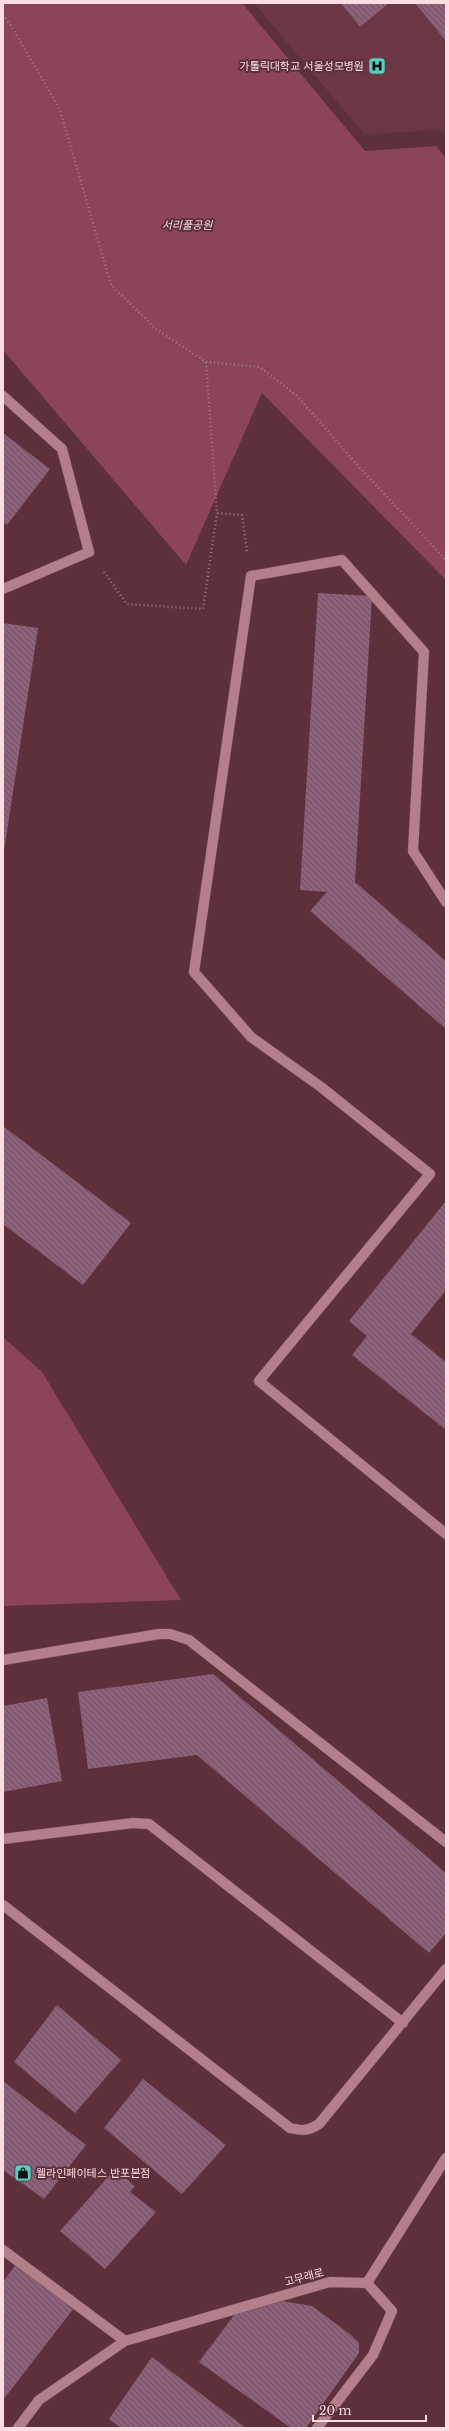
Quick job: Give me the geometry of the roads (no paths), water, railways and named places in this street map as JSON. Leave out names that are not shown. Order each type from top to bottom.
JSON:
[{"type":"street","points":[[3,396],[62,449],[88,552],[3,589]]},
{"type":"street","points":[[446,902],[413,851],[424,652],[342,560],[251,576],[194,972],[251,1037],[321,1087],[430,1174],[259,1381],[446,1534]]},
{"type":"street","points":[[3,1660],[159,1634],[170,1634],[189,1640],[446,1842]]},
{"type":"street","points":[[3,1839],[133,1823],[149,1824],[403,2023]]},
{"type":"street","points":[[3,1905],[290,2128],[308,2131],[319,2124],[446,1969]]},
{"type":"street","points":[[317,2428],[373,2355],[392,2312],[366,2283],[446,2158]]},
{"type":"street","points":[[3,2250],[125,2341]]},
{"type":"street","name":"고무래로","points":[[18,2428],[39,2400],[125,2341],[330,2282],[366,2283]]},
{"type":"place","name":"가톨릭대학교 서울성모병원","points":[[377,66]]},
{"type":"place","name":"웰라인페이테스 반포본점","points":[[23,2173]]},
{"type":"park label","name":"서리풀공원","points":[[187,225]]}]
